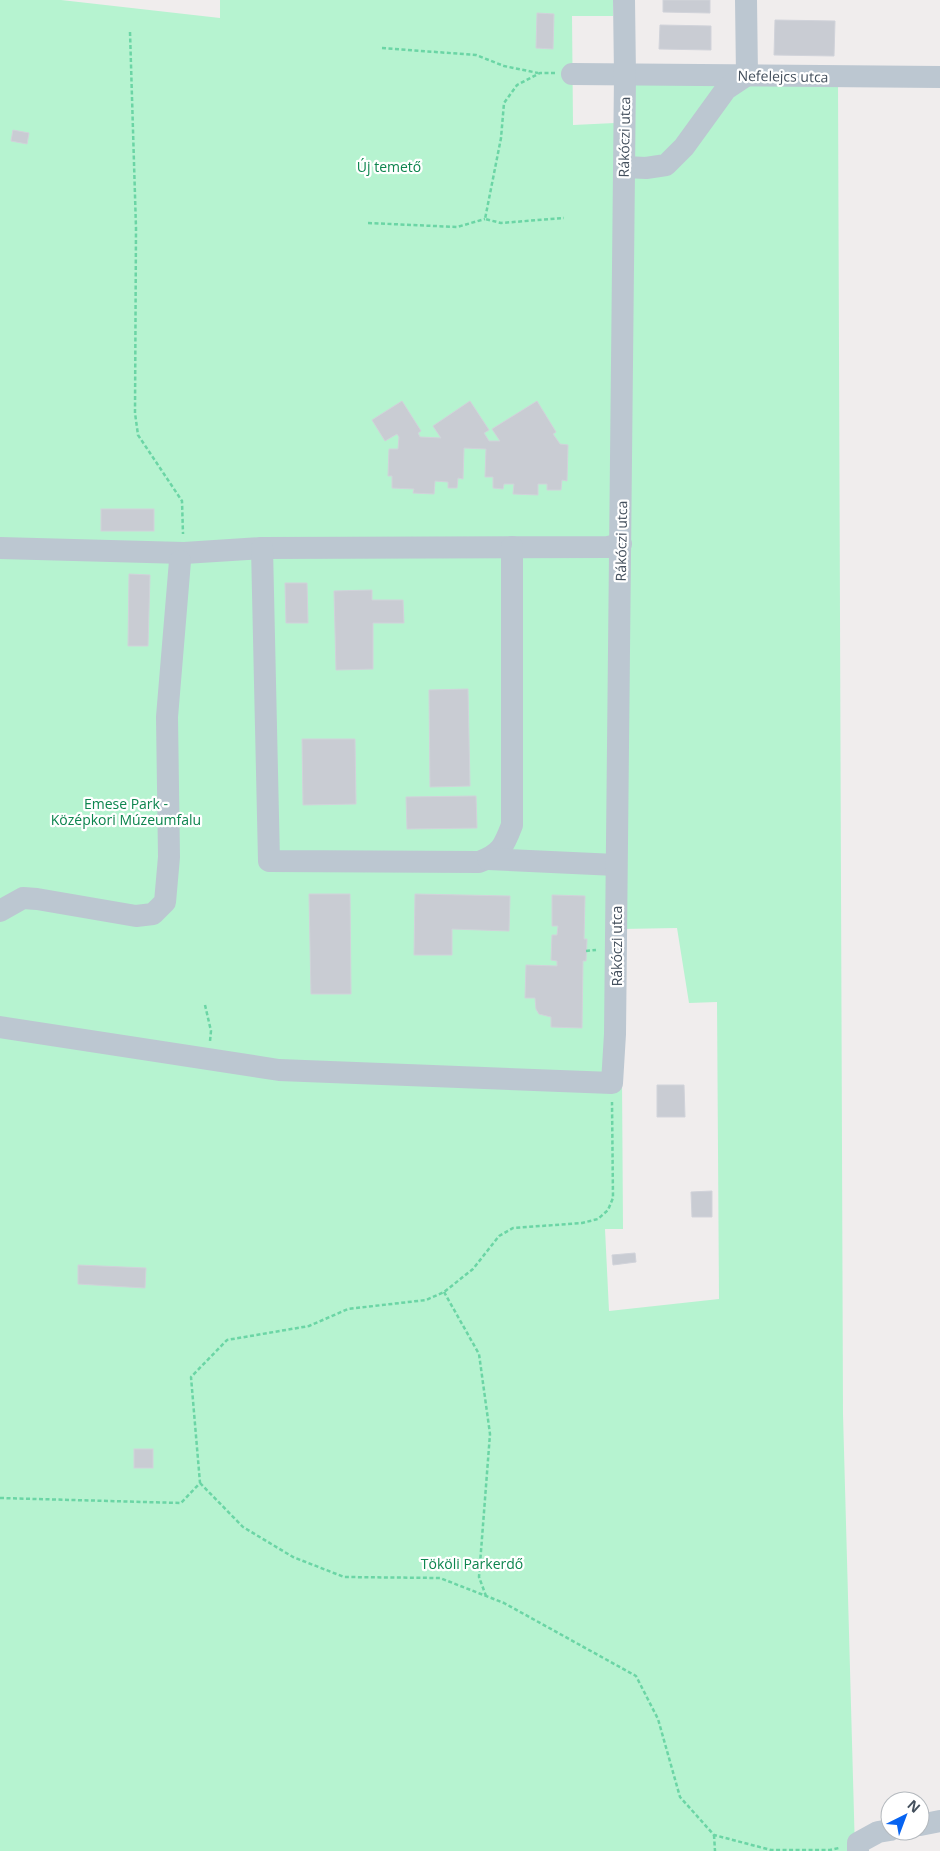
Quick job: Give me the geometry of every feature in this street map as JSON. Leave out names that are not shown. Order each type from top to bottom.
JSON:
[{"type":"street","name":"Rákóczi utca","points":[[612,1083],[615,1034],[621,544],[624,0]]},
{"type":"street","points":[[624,166],[646,168],[666,165],[684,147],[726,89],[747,75],[746,0]]},
{"type":"street","name":"Nefelejcs utca","points":[[572,74],[940,77]]},
{"type":"street","points":[[0,548],[182,557],[262,548],[608,547],[621,544]]},
{"type":"street","points":[[262,548],[269,862],[479,862],[495,856],[506,842],[512,825],[512,547]]},
{"type":"street","points":[[0,911],[23,898],[30,898],[136,916],[153,914],[164,902],[169,857],[167,717],[182,557]]},
{"type":"street","points":[[488,859],[616,865]]},
{"type":"street","points":[[0,1027],[279,1070],[612,1083]]},
{"type":"street","points":[[858,1847],[880,1832]]},
{"type":"path","points":[[130,32],[136,228],[135,413],[138,435],[182,501],[182,557]]},
{"type":"path","points":[[382,48],[476,55],[504,66],[540,73],[572,74]]},
{"type":"path","points":[[485,219],[501,138],[504,103],[517,85],[540,73]]},
{"type":"path","points":[[368,223],[458,227],[485,219],[501,223],[564,218]]},
{"type":"path","points":[[586,951],[596,950]]},
{"type":"path","points":[[205,1004],[211,1031],[207,1060]]},
{"type":"path","points":[[612,1083],[613,1192],[608,1210],[598,1219],[582,1223],[513,1228],[499,1236],[473,1269],[444,1292],[426,1300],[348,1309],[309,1326],[227,1340],[191,1377],[200,1483],[243,1527],[293,1557],[344,1577],[440,1578],[504,1603],[636,1676],[658,1719],[680,1797],[714,1835],[771,1850],[830,1850],[858,1847]]},
{"type":"path","points":[[444,1292],[479,1354],[488,1416],[490,1434],[479,1577],[486,1596]]},
{"type":"path","points":[[0,1498],[181,1502],[200,1483]]},
{"type":"path","points":[[714,1835],[714,1851]]},
{"type":"green space","points":[[0,0],[61,0],[220,18],[220,0],[613,0],[613,16],[572,16],[573,125],[615,123],[614,84],[838,83],[843,1414],[855,1851],[0,1851]],"holes":[[[677,928],[689,1003],[717,1002],[719,1299],[609,1311],[605,1229],[623,1229],[621,929]]]},
{"type":"building","points":[[663,0],[710,0],[710,13],[663,12]]},
{"type":"building","points":[[537,13],[554,14],[553,49],[536,48]]},
{"type":"building","points":[[775,20],[835,21],[834,56],[774,55]]},
{"type":"building","points":[[660,25],[711,26],[711,50],[659,49]]},
{"type":"building","points":[[13,130],[29,133],[27,144],[11,141]]},
{"type":"building","points":[[402,401],[421,431],[418,433],[420,437],[441,438],[433,426],[470,401],[489,430],[484,433],[489,441],[500,441],[492,429],[537,401],[556,432],[553,434],[560,444],[568,445],[567,481],[562,480],[561,490],[547,490],[547,484],[538,484],[538,495],[513,494],[514,484],[504,484],[503,489],[493,488],[493,477],[485,477],[486,449],[464,448],[463,479],[458,478],[457,488],[448,488],[448,482],[435,481],[434,494],[413,493],[414,489],[392,488],[392,476],[388,476],[389,449],[398,449],[399,437],[397,434],[385,441],[372,420]]},
{"type":"building","points":[[101,509],[154,509],[154,531],[101,531]]},
{"type":"building","points":[[129,574],[150,575],[148,646],[128,646]]},
{"type":"building","points":[[285,583],[307,583],[308,623],[286,623]]},
{"type":"building","points":[[372,590],[372,600],[403,600],[404,623],[373,623],[373,669],[336,670],[334,591]]},
{"type":"building","points":[[468,689],[470,786],[430,787],[429,690]]},
{"type":"building","points":[[302,739],[355,739],[356,804],[303,805]]},
{"type":"building","points":[[476,796],[477,828],[407,829],[406,797]]},
{"type":"building","points":[[309,894],[350,894],[351,994],[311,994]]},
{"type":"building","points":[[415,894],[510,896],[509,931],[452,929],[452,955],[414,955]]},
{"type":"building","points":[[552,895],[585,896],[584,939],[587,939],[586,961],[583,961],[582,1028],[551,1027],[551,1017],[539,1014],[536,1009],[535,998],[525,998],[526,965],[557,966],[557,961],[551,960],[552,935],[557,935],[558,926],[552,926]]},
{"type":"building","points":[[657,1085],[684,1085],[685,1117],[657,1117]]},
{"type":"building","points":[[712,1191],[712,1217],[692,1217],[691,1192]]},
{"type":"building","points":[[635,1253],[636,1262],[613,1265],[612,1255]]},
{"type":"building","points":[[78,1265],[146,1268],[145,1288],[78,1284]]},
{"type":"building","points":[[134,1449],[153,1449],[153,1468],[134,1468]]},
{"type":"park label","name":"Új temető","points":[[389,166]]},
{"type":"park label","name":"Emese Park - Középkori Múzeumfalu","points":[[126,812]]},
{"type":"park label","name":"Tököli Parkerdő","points":[[472,1563]]}]
